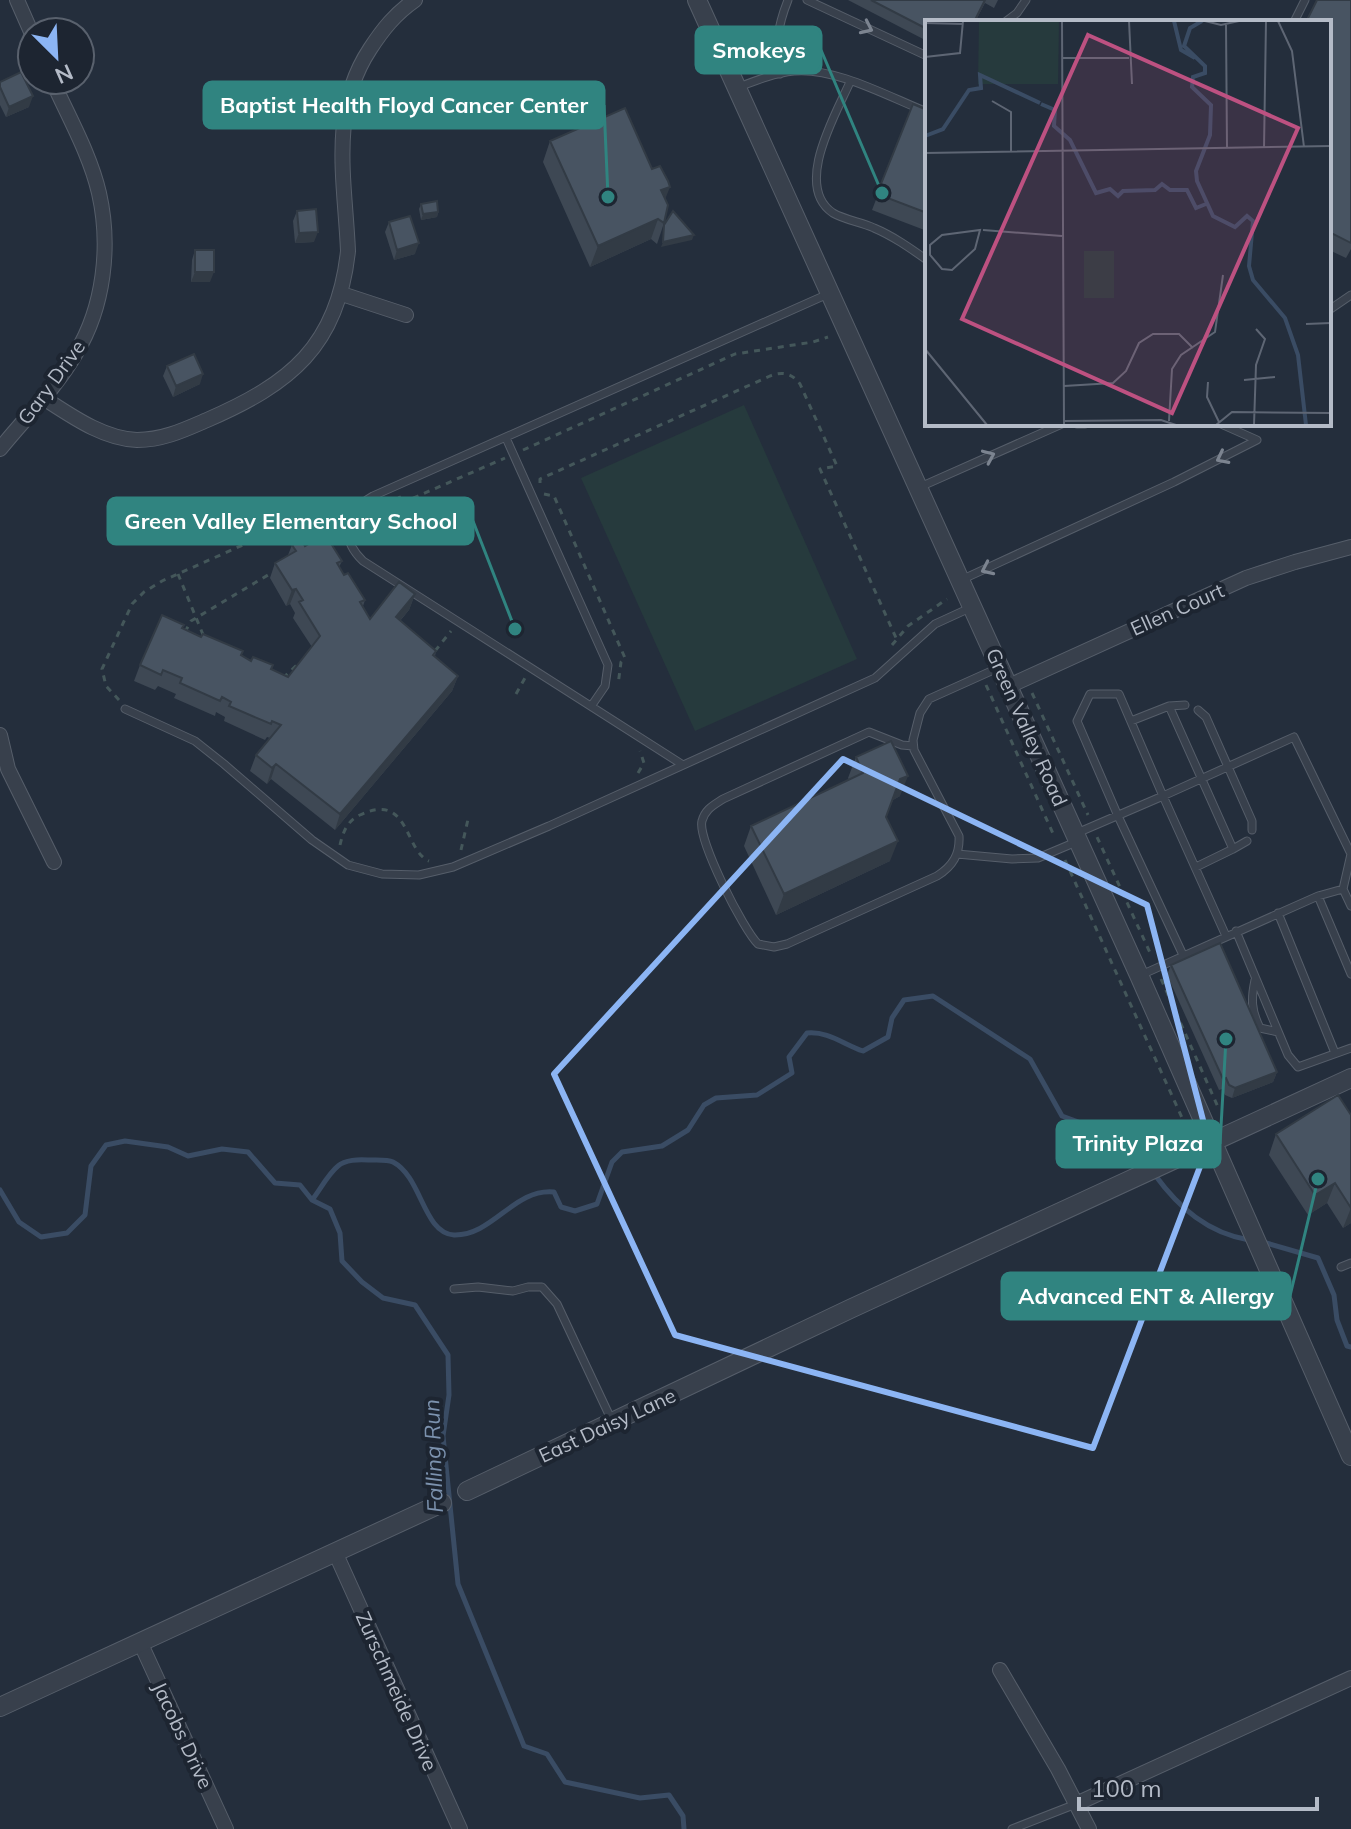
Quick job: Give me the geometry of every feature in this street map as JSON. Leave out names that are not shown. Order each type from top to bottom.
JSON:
[{"type":"street","points":[[42,397],[72,417],[123,438],[151,439],[183,432],[262,393],[289,374],[323,335],[342,294],[348,251],[341,135],[346,105],[362,61],[389,21],[415,0]]},
{"type":"street","name":"Green Valley Road","points":[[697,0],[1077,838],[1148,972],[1213,1144],[1351,1456]]},
{"type":"street","name":"Gary Drive","points":[[0,449],[65,370],[86,334],[100,288],[104,254],[99,193],[59,96]]},
{"type":"street","points":[[342,294],[406,315]]},
{"type":"street","name":"Ellen Court","points":[[1009,686],[1246,578],[1351,547]]},
{"type":"street","points":[[0,735],[8,769],[54,862]]},
{"type":"street","name":"East Daisy Lane","points":[[0,1707],[1351,1078]]},
{"type":"street","name":"Zurschmeide Drive","points":[[335,1552],[460,1829]]},
{"type":"street","name":"Jacobs Drive","points":[[140,1642],[226,1829]]},
{"type":"street","points":[[1000,1670],[1089,1829]]},
{"type":"street","points":[[1076,1804],[1351,1678]]},
{"type":"lane","points":[[780,74],[776,49],[788,0]]},
{"type":"lane","points":[[807,0],[925,55]]},
{"type":"lane","points":[[1008,20],[1026,0]]},
{"type":"lane","points":[[1295,20],[1305,0]]},
{"type":"lane","points":[[737,88],[780,74],[805,70],[830,74],[925,111]]},
{"type":"lane","points":[[850,82],[818,158],[816,181],[821,198],[836,214],[886,234],[925,259]]},
{"type":"lane","points":[[683,765],[357,554],[350,543],[348,530],[353,511],[367,499],[830,293]]},
{"type":"lane","points":[[1331,309],[1351,295]]},
{"type":"lane","points":[[918,488],[1058,426]]},
{"type":"lane","points":[[960,581],[1257,440],[1226,426]]},
{"type":"lane","points":[[506,438],[608,665],[605,686],[592,705]]},
{"type":"lane","points":[[125,709],[195,741],[312,840],[348,865],[382,874],[419,875],[453,867],[875,678],[935,624],[972,607]]},
{"type":"lane","points":[[913,746],[869,732],[723,799],[707,810],[701,821],[708,851],[753,940],[762,946],[787,944],[949,868],[960,843],[957,830],[913,746],[920,713],[929,699],[1000,667]]},
{"type":"lane","points":[[1183,955],[1077,721],[1090,694],[1119,694],[1226,936]]},
{"type":"lane","points":[[1131,721],[1169,706],[1185,705]]},
{"type":"lane","points":[[1169,706],[1233,849]]},
{"type":"lane","points":[[1198,710],[1206,717],[1252,821],[1252,830]]},
{"type":"lane","points":[[957,854],[1030,858],[1060,849],[1093,826],[1294,737],[1351,854],[1343,889],[1351,906]]},
{"type":"lane","points":[[1196,867],[1247,841]]},
{"type":"lane","points":[[1148,972],[1278,913],[1343,889]]},
{"type":"lane","points":[[1318,896],[1351,974]]},
{"type":"lane","points":[[1278,913],[1335,1053]]},
{"type":"lane","points":[[1236,931],[1288,1055],[1298,1067],[1351,1048]]},
{"type":"lane","points":[[1256,978],[1251,1001],[1253,1013],[1260,1028],[1278,1032]]},
{"type":"lane","points":[[1341,1267],[1351,1263]]},
{"type":"lane","points":[[454,1289],[478,1287],[513,1291],[535,1286],[547,1290],[557,1304],[613,1423]]},
{"type":"lane","points":[[1012,1829],[1076,1804]]},
{"type":"path","points":[[402,503],[735,354],[828,337]]},
{"type":"path","points":[[614,692],[620,678],[621,662],[625,658],[554,496],[545,494],[538,481],[776,374],[791,375],[800,384],[837,467],[820,469],[897,640]]},
{"type":"path","points":[[395,487],[412,525]]},
{"type":"path","points":[[119,700],[108,690],[102,673],[125,615],[141,595],[178,574],[319,511],[340,515]]},
{"type":"path","points":[[287,525],[301,557]]},
{"type":"path","points":[[180,643],[191,621],[273,572]]},
{"type":"path","points":[[178,574],[207,643]]},
{"type":"path","points":[[890,648],[908,626],[947,599]]},
{"type":"path","points":[[427,660],[451,631]]},
{"type":"path","points":[[277,678],[288,675],[298,664]]},
{"type":"path","points":[[981,675],[1184,1122]]},
{"type":"path","points":[[516,694],[525,678]]},
{"type":"path","points":[[1032,693],[1093,826],[1148,972],[1218,1107]]},
{"type":"path","points":[[634,775],[644,763],[635,747]]},
{"type":"path","points":[[340,845],[346,827],[354,818],[367,812],[385,812],[403,822],[420,856],[435,861]]},
{"type":"path","points":[[469,815],[460,853],[471,849]]},
{"type":"highlighted area","points":[[843,759],[1147,905],[1209,1143],[1093,1448],[675,1335],[554,1074]]},
{"type":"green space","points":[[744,405],[857,659],[695,731],[581,478]]},
{"type":"building","points":[[871,0],[985,0],[975,20],[925,20],[925,28]]},
{"type":"building","points":[[1317,0],[1351,0],[1351,243],[1331,233],[1331,20],[1307,20]]},
{"type":"building","points":[[16,74],[16,96],[33,96],[9,107],[0,82]]},
{"type":"building","points":[[913,104],[925,109],[925,212],[877,194]]},
{"type":"building","points":[[625,108],[652,169],[660,166],[668,181],[670,187],[661,190],[668,205],[664,223],[658,219],[598,246],[550,141]]},
{"type":"building","points":[[437,201],[438,212],[423,214],[421,204]]},
{"type":"building","points":[[316,209],[318,232],[299,233],[297,211]]},
{"type":"building","points":[[673,211],[694,235],[663,242],[664,225]]},
{"type":"building","points":[[410,216],[419,243],[397,250],[389,222]]},
{"type":"building","points":[[195,250],[214,250],[214,272],[195,272]]},
{"type":"building","points":[[194,354],[203,374],[176,386],[167,366]]},
{"type":"building","points":[[325,534],[342,561],[337,563],[344,575],[348,573],[365,600],[360,602],[370,619],[399,582],[415,594],[396,617],[436,651],[433,655],[458,676],[340,814],[276,764],[272,768],[256,755],[281,725],[272,721],[271,724],[229,706],[231,702],[222,697],[220,701],[180,683],[182,678],[163,670],[161,675],[140,665],[162,615],[201,637],[203,634],[243,651],[241,655],[251,661],[253,657],[273,665],[271,669],[288,677],[320,636],[299,602],[303,600],[296,589],[292,590],[275,563],[296,551],[292,545],[302,540],[305,546]]},
{"type":"building","points":[[891,741],[908,776],[900,779],[886,817],[898,841],[784,894],[751,826],[863,773],[856,757]]},
{"type":"building","points":[[1220,943],[1277,1072],[1235,1088],[1229,1085],[1226,1078],[1223,1079],[1171,965]]},
{"type":"building","points":[[1338,1095],[1351,1115],[1351,1208],[1335,1183],[1315,1195],[1276,1134]]},
{"type":"waterway","points":[[312,1200],[341,1164],[356,1160],[388,1160],[403,1169],[435,1225],[454,1235],[480,1228],[515,1204],[540,1193],[554,1192],[561,1207],[575,1211],[597,1204],[612,1162],[622,1152],[662,1146],[688,1130],[704,1105],[716,1098],[757,1095],[792,1073],[789,1057],[807,1033],[829,1036],[863,1051],[888,1037],[892,1018],[904,1000],[933,996],[1030,1059],[1062,1116],[1122,1138],[1137,1150],[1149,1167]]},
{"type":"waterway","name":"Falling Run","points":[[0,1190],[19,1222],[41,1237],[67,1233],[85,1215],[91,1166],[106,1145],[125,1141],[168,1147],[188,1156],[222,1149],[248,1152],[275,1183],[300,1185],[312,1200],[330,1209],[340,1233],[342,1261],[383,1298],[415,1305],[448,1355],[449,1395],[443,1436],[458,1584],[524,1746],[547,1754],[565,1782],[640,1798],[669,1795],[683,1816],[684,1829]]},
{"type":"waterway","points":[[1155,1175],[1174,1198],[1196,1217],[1220,1232],[1249,1240]]},
{"type":"waterway","points":[[1263,1242],[1318,1258],[1334,1295],[1337,1320],[1347,1346],[1351,1347]]},
{"type":"place","name":"Smokeys","points":[[882,193]]},
{"type":"place","name":"Baptist Health Floyd Cancer Center","points":[[608,197]]},
{"type":"place","name":"Green Valley Elementary School","points":[[515,629]]},
{"type":"place","name":"Trinity Plaza","points":[[1226,1039]]},
{"type":"place","name":"Advanced ENT & Allergy","points":[[1318,1179]]}]
